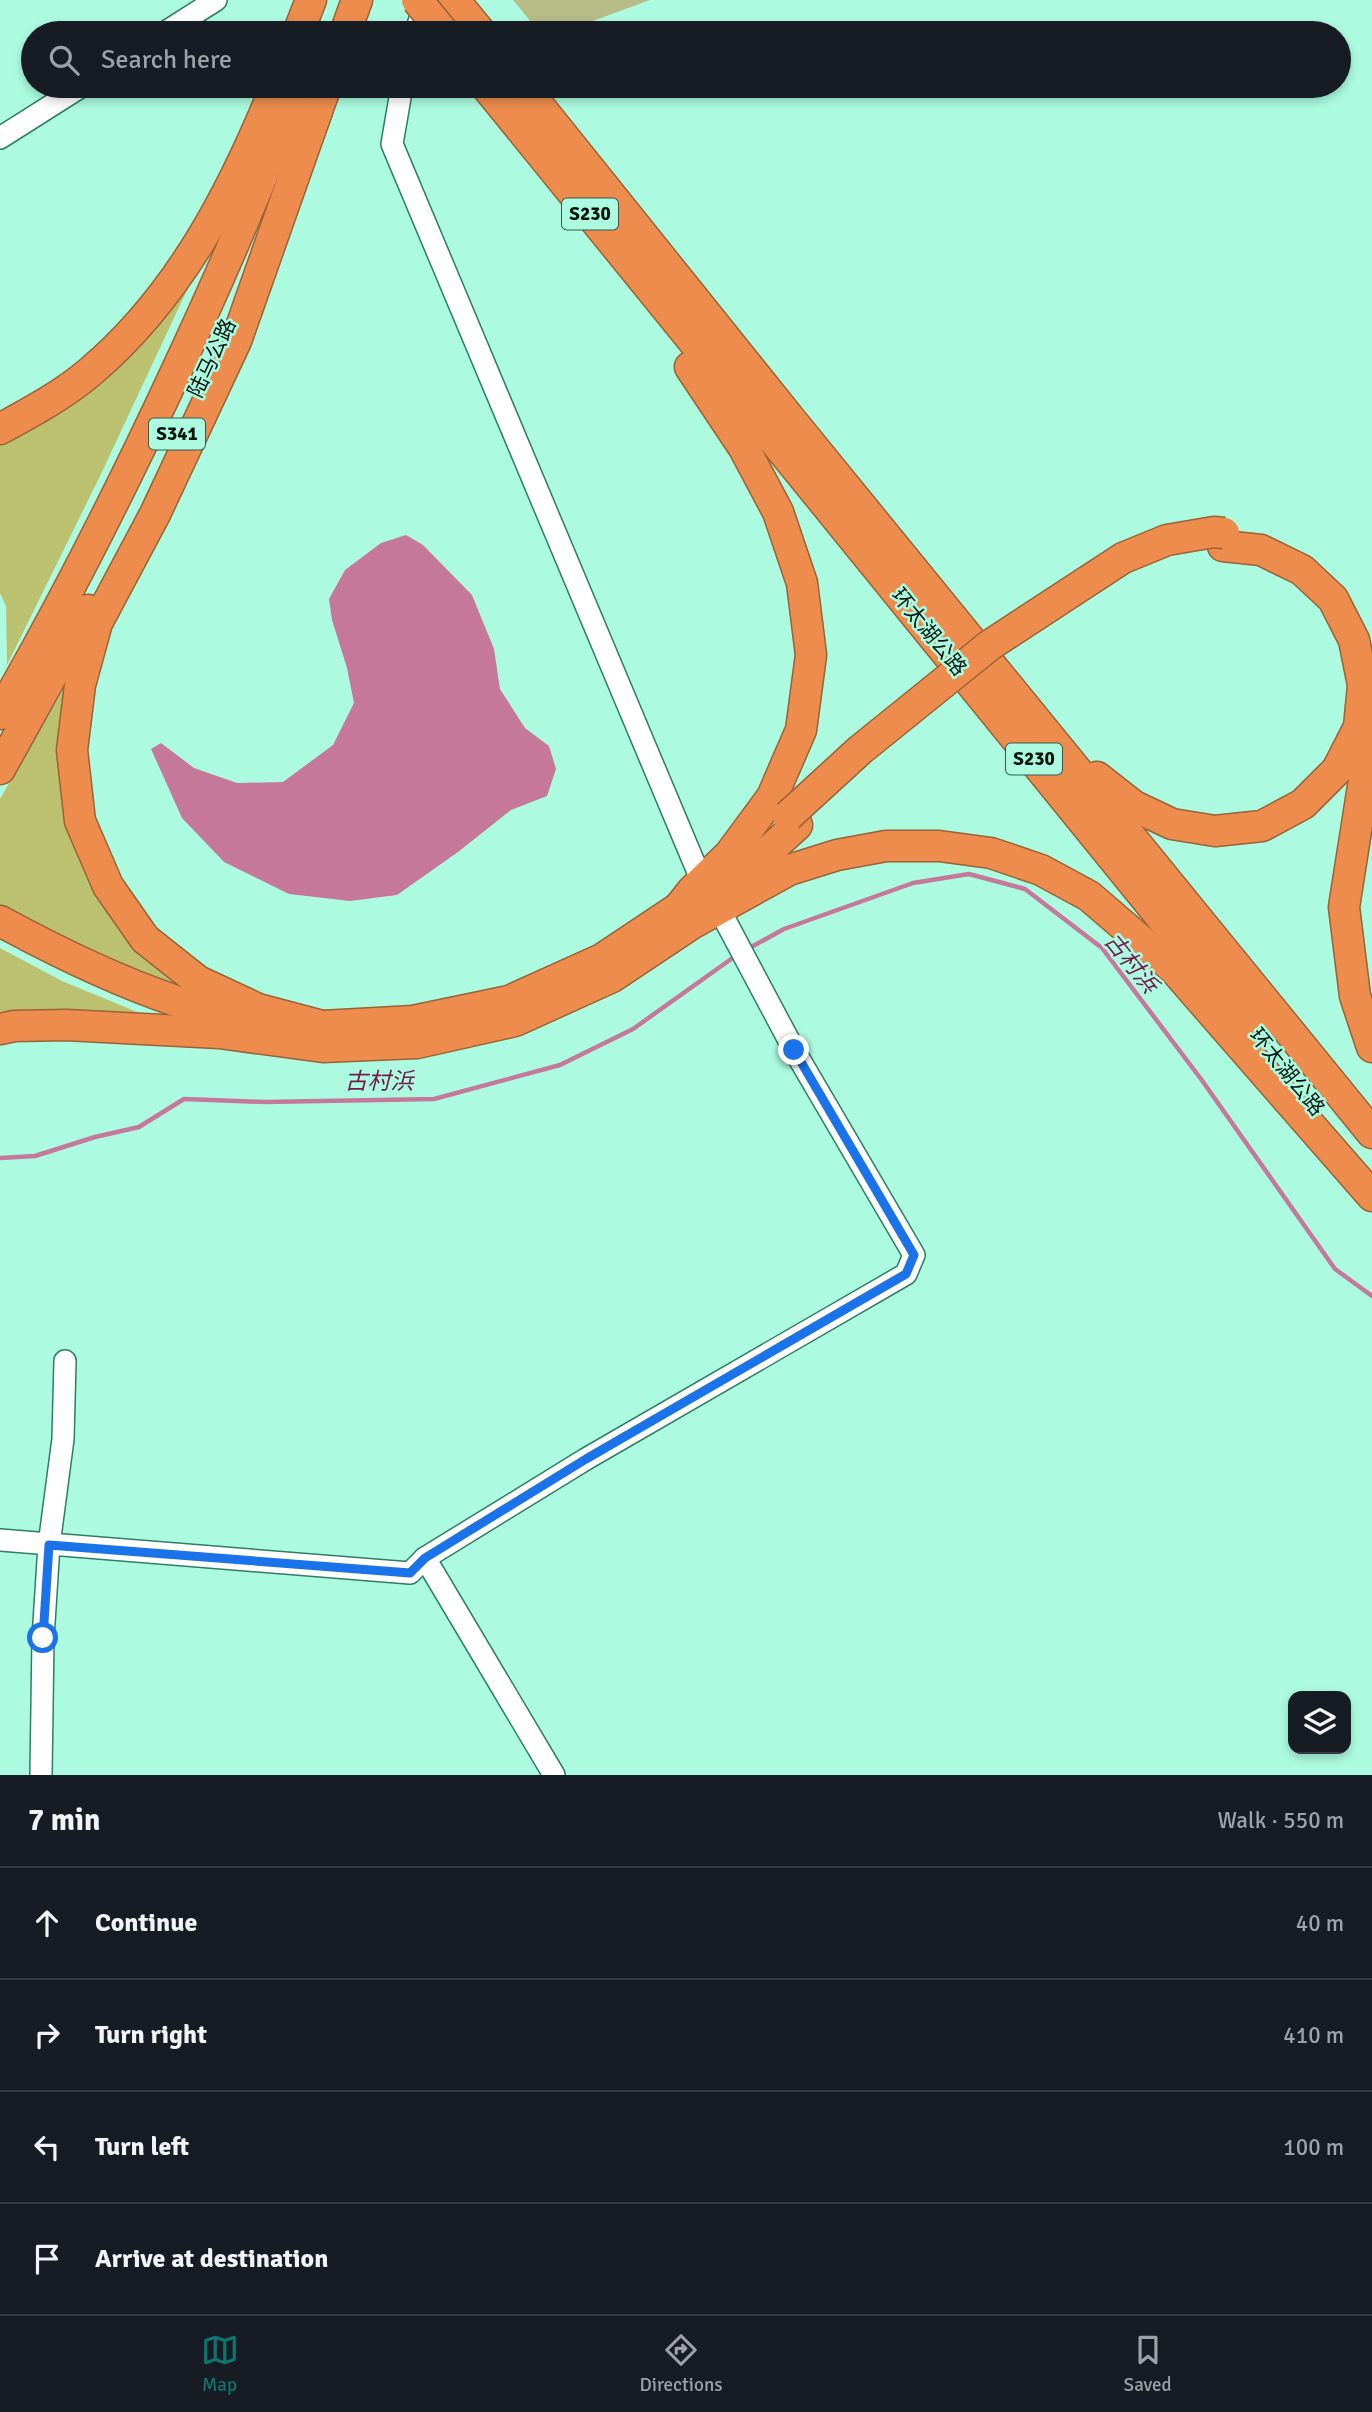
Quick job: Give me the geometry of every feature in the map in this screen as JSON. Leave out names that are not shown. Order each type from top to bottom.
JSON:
[{"type":"highway","points":[[303,21],[312,0]]},
{"type":"highway","points":[[320,21],[328,0]]},
{"type":"highway","points":[[350,21],[358,0]]},
{"type":"highway","points":[[417,0],[434,21]]},
{"type":"highway","points":[[454,0],[471,21]]},
{"type":"highway","points":[[0,429],[41,406],[89,373],[130,334],[167,290],[201,242],[253,142],[271,98]]},
{"type":"highway","name":"陆马公路","points":[[0,714],[118,495],[198,324],[274,150],[293,98]]},
{"type":"highway","points":[[496,98],[695,339],[703,385],[744,448],[778,512],[802,583],[811,655],[801,730],[772,797],[730,854],[692,891],[687,914]]},
{"type":"highway","name":"环太湖公路","points":[[531,98],[695,339],[1372,1178]]},
{"type":"highway","points":[[322,99],[236,341],[155,514],[97,623],[80,685],[72,750],[80,821],[108,886],[145,939],[198,981],[258,1009],[322,1026]]},
{"type":"highway","name":"陆马公路","points":[[0,769],[143,507],[223,335],[299,160],[322,99]]},
{"type":"highway","name":"环太湖公路","points":[[695,339],[791,420],[1372,1133]]},
{"type":"highway","points":[[0,1029],[14,1026],[66,1025],[219,1033],[323,1047],[416,1042],[515,1021],[612,978],[687,914],[712,886],[792,821],[860,750],[990,645],[1123,558],[1167,540],[1214,532],[1223,540],[1261,550],[1301,570],[1333,599],[1354,640],[1363,685],[1359,727],[1337,770],[1303,804],[1262,826],[1215,831],[1172,824],[1134,806],[1102,781],[1073,753],[935,584],[791,420]]},
{"type":"highway","points":[[1223,540],[1265,537],[1309,560],[1344,591],[1367,636],[1372,661]]},
{"type":"highway","points":[[1372,729],[1344,907],[1355,996],[1372,1047]]},
{"type":"highway","points":[[0,936],[42,959],[133,986],[222,1017],[322,1026],[414,1021],[509,1001],[602,959],[687,914],[789,870],[837,855],[886,846],[939,846],[991,853],[1041,870],[1089,896],[1174,969],[1372,1196]]},
{"type":"highway","points":[[0,921],[128,998],[219,1033]]},
{"type":"street","points":[[183,21],[216,0]]},
{"type":"street","points":[[419,21],[425,0]]},
{"type":"street","points":[[0,138],[63,98]]},
{"type":"street","points":[[400,98],[392,144],[698,872]]},
{"type":"street","points":[[0,1540],[410,1573],[425,1558],[586,1459],[906,1274],[914,1255],[794,1050],[726,922]]},
{"type":"street","points":[[41,1775],[43,1638],[49,1545],[63,1439],[65,1361]]},
{"type":"street","points":[[425,1558],[554,1775]]},
{"type":"green space","points":[[513,0],[650,0],[593,21],[530,21]]},
{"type":"green space","points":[[188,288],[7,665],[6,606],[0,593],[0,441],[35,425],[104,381]]},
{"type":"green space","points":[[71,676],[58,746],[64,817],[93,886],[210,1001],[136,976],[0,908],[0,799]]},
{"type":"green space","points":[[0,948],[62,981],[159,1021],[57,1010],[0,1012]]},
{"type":"shaded area","points":[[406,535],[423,545],[472,595],[494,649],[500,689],[525,728],[549,746],[556,769],[547,796],[511,810],[397,895],[350,901],[289,894],[224,862],[182,818],[151,749],[161,743],[194,768],[237,783],[283,782],[333,745],[354,703],[329,599],[345,570],[381,543]]},
{"type":"waterway","name":"古村浜","points":[[753,946],[784,929],[913,883],[969,874],[1025,889],[1102,948],[1201,1079],[1335,1269],[1372,1296]]},
{"type":"waterway","name":"古村浜","points":[[0,1158],[35,1156],[95,1137],[139,1127],[184,1099],[265,1102],[434,1099],[560,1065],[633,1029],[734,957]]},
{"type":"route","points":[[43,1638],[49,1545],[410,1573],[425,1558],[586,1459],[906,1274],[914,1255],[794,1050]]}]
